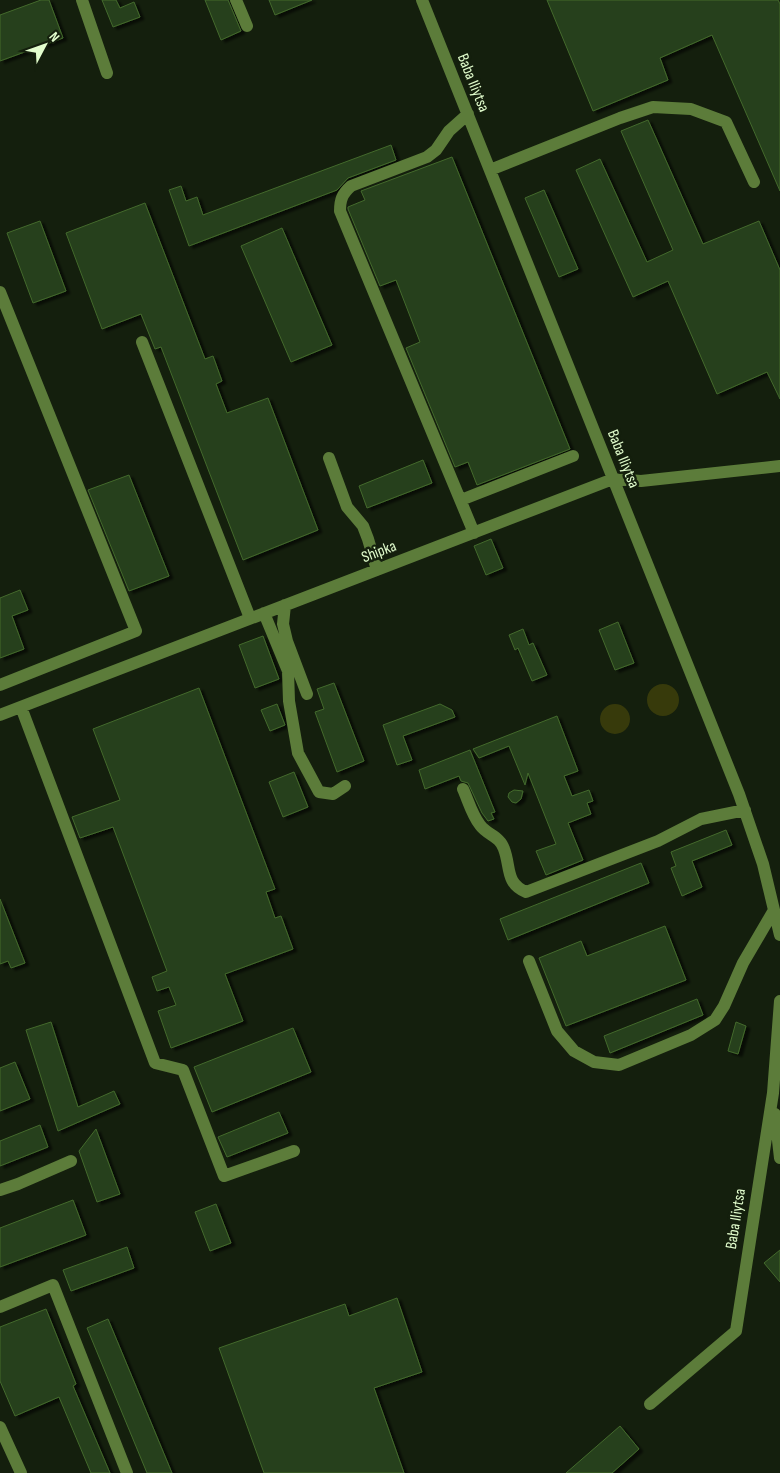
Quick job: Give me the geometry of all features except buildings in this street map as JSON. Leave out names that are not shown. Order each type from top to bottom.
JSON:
[{"type":"street","points":[[82,0],[107,73]]},
{"type":"street","points":[[236,0],[247,26]]},
{"type":"street","name":"Baba Iliytsa","points":[[422,0],[745,810],[763,864],[780,936]]},
{"type":"street","points":[[490,170],[620,118],[653,107],[691,109],[726,122],[754,182]]},
{"type":"street","points":[[468,114],[449,131],[436,150],[426,157],[351,186],[344,192],[340,201],[340,211],[474,533]]},
{"type":"street","points":[[0,292],[136,632],[0,685]]},
{"type":"street","points":[[142,342],[250,618]]},
{"type":"street","points":[[461,500],[573,456]]},
{"type":"street","points":[[330,458],[347,507],[366,532],[377,570]]},
{"type":"street","name":"Shipka","points":[[0,715],[613,479],[641,481],[780,466]]},
{"type":"street","points":[[285,605],[283,624],[287,641],[307,694]]},
{"type":"street","points":[[264,613],[288,671],[289,701],[298,753],[319,792],[333,794],[344,786]]},
{"type":"street","points":[[21,707],[155,1063],[183,1070],[224,1176],[294,1151]]},
{"type":"street","points":[[464,789],[479,824],[487,832],[498,838],[504,848],[512,882],[518,889],[526,892],[658,841],[701,819],[745,810]]},
{"type":"street","points":[[529,961],[558,1031],[574,1051],[594,1062],[619,1065],[691,1035],[715,1020],[724,1006],[743,962],[774,910]]},
{"type":"street","name":"Baba Iliytsa","points":[[650,1404],[736,1331],[774,1093],[780,1000]]},
{"type":"street","points":[[774,1093],[780,1158]]},
{"type":"street","points":[[0,1190],[71,1160]]},
{"type":"street","points":[[0,1307],[53,1285],[128,1473]]},
{"type":"street","points":[[0,1427],[21,1473]]},
{"type":"shaded area","points":[[663,684],[674,689],[679,700],[674,711],[663,716],[652,711],[647,700],[652,689]]},
{"type":"shaded area","points":[[615,704],[626,708],[630,719],[626,730],[615,734],[604,730],[600,719],[604,708]]}]
